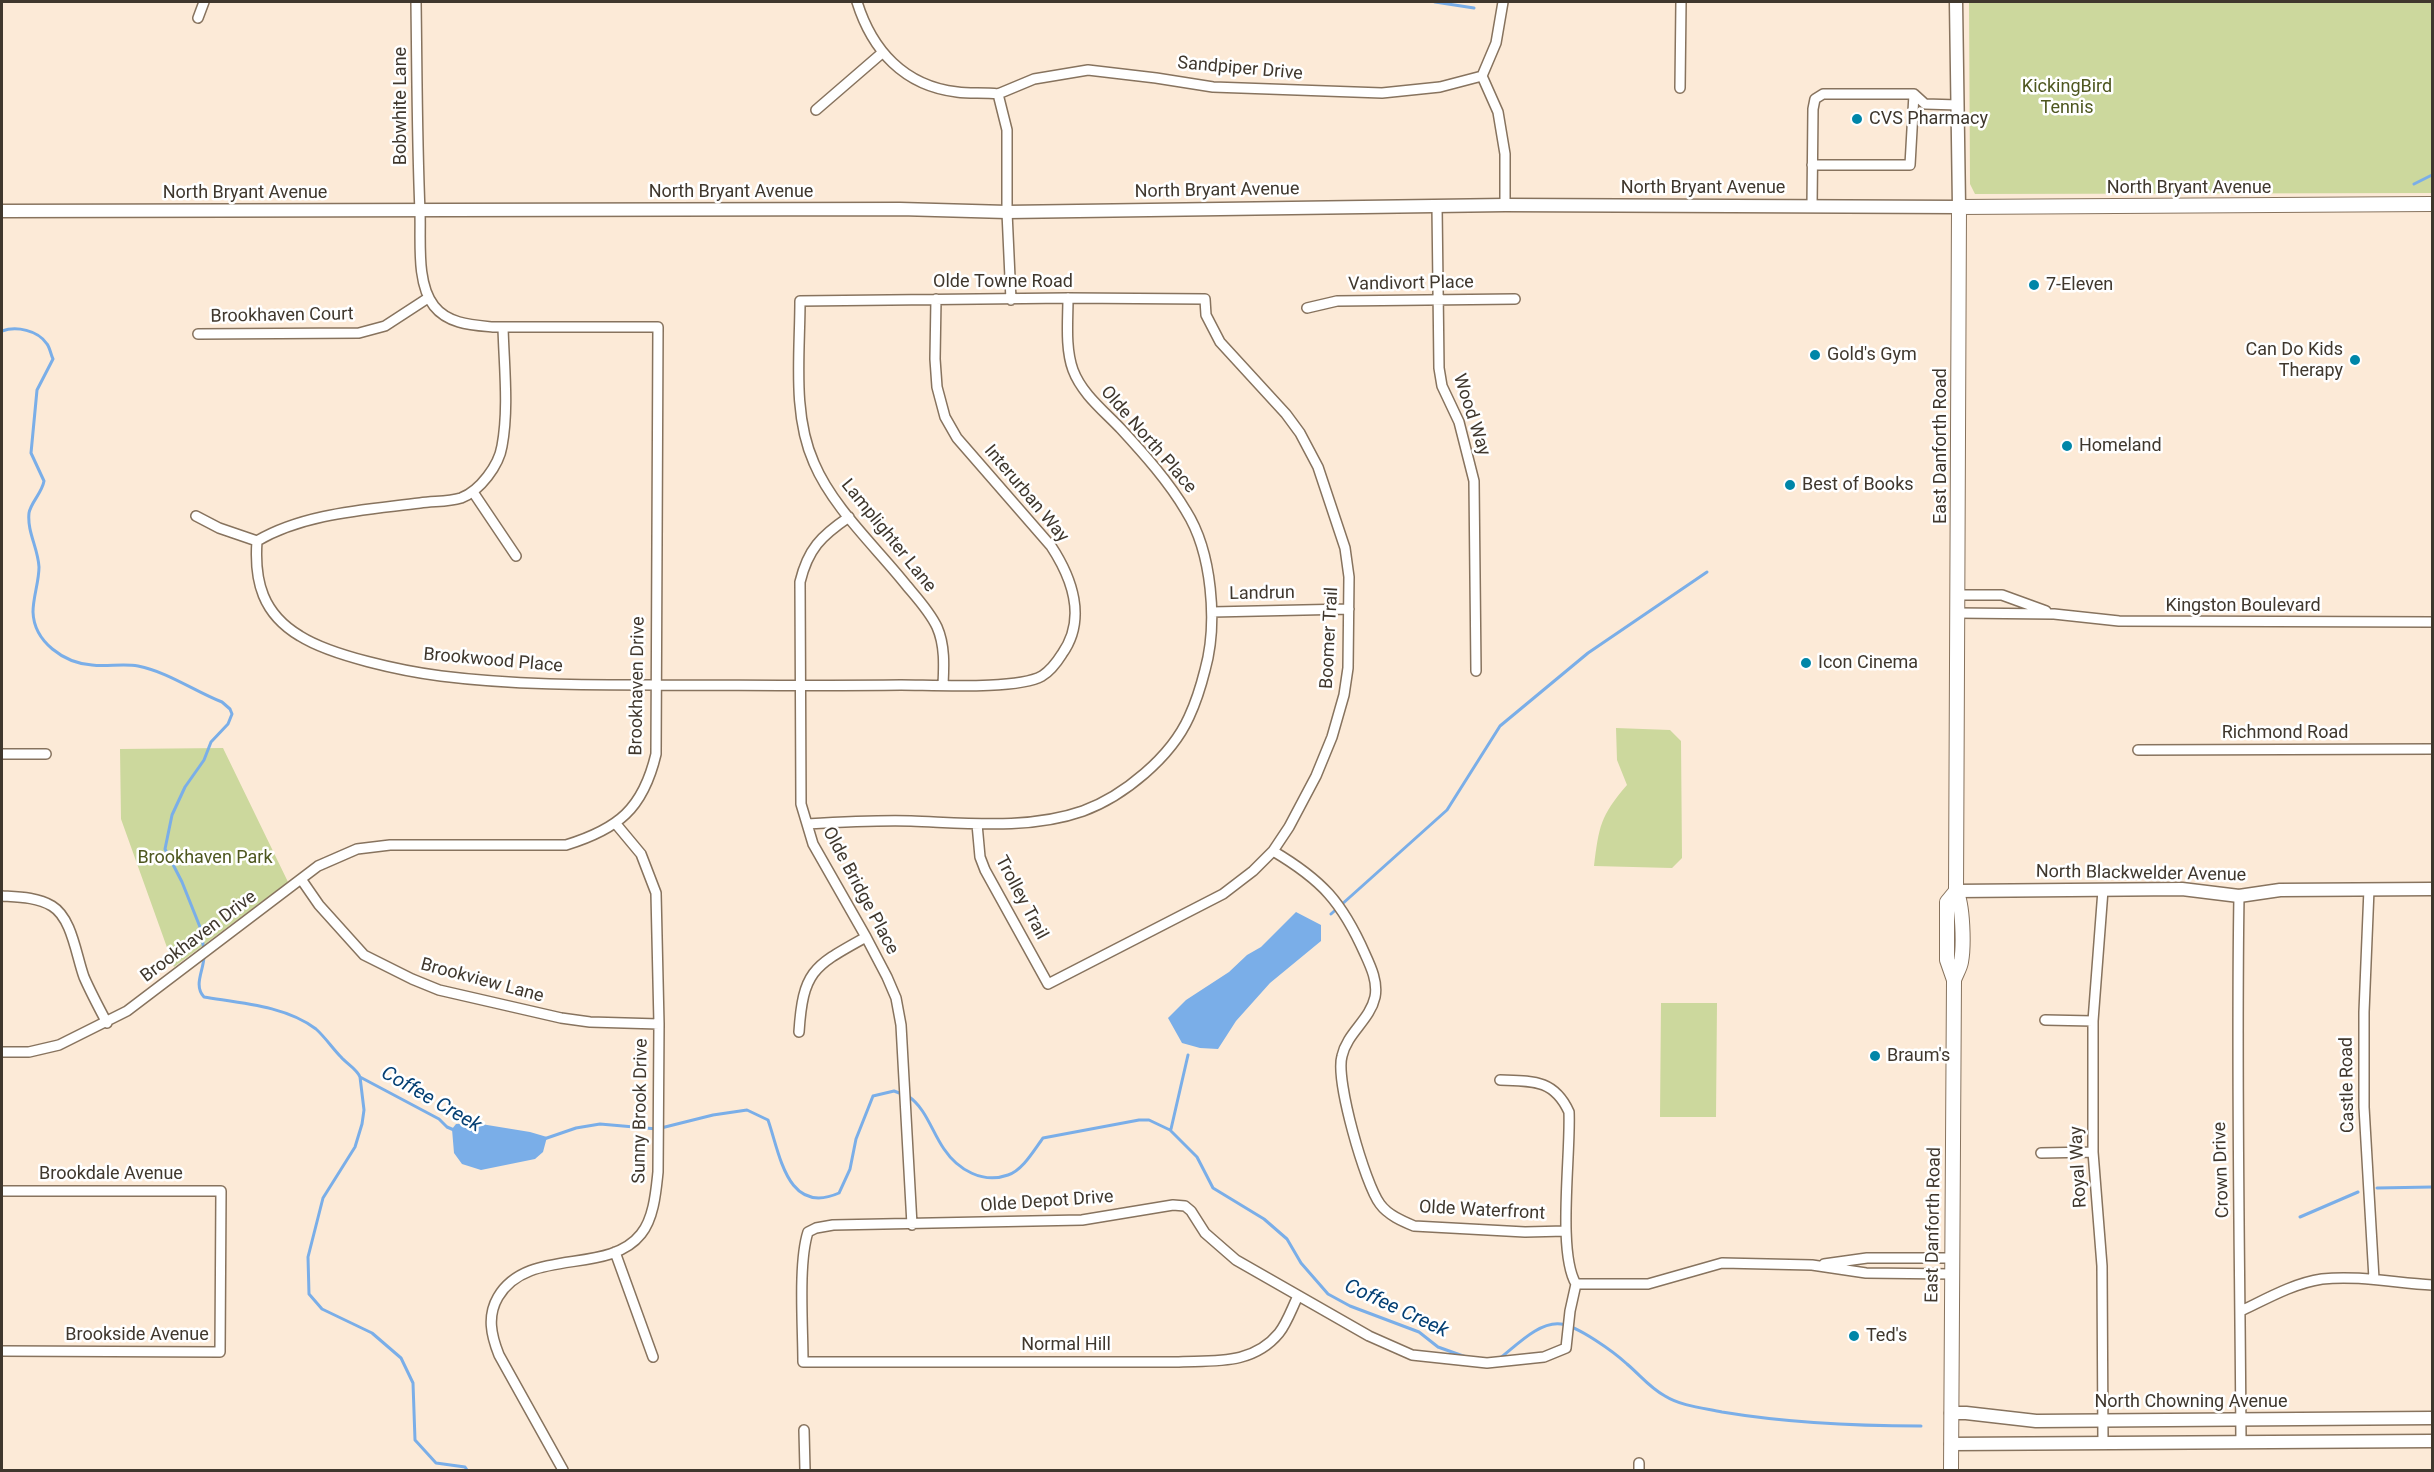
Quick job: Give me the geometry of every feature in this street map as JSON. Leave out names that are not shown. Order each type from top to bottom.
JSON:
[{"type":"main road","name":"North Bryant Avenue","points":[[1959,207],[2433,204]]},
{"type":"main road","name":"East Danforth Road","points":[[1951,1470],[1954,980],[1947,960],[1947,902],[1956,891],[1959,207]]},
{"type":"street","points":[[198,18],[204,2]]},
{"type":"street","name":"Bobwhite Lane","points":[[417,2],[420,210]]},
{"type":"street","points":[[857,2],[870,36],[882,53],[894,64],[936,88],[958,93],[998,94],[1007,130],[1007,212],[1011,300]]},
{"type":"street","points":[[1503,2],[1496,43],[1482,76],[1498,112],[1505,154],[1505,205]]},
{"type":"street","points":[[1680,88],[1681,2]]},
{"type":"street","name":"East Danforth Road","points":[[1956,2],[1959,207]]},
{"type":"street","points":[[816,110],[882,53]]},
{"type":"street","name":"Sandpiper Drive","points":[[998,94],[1034,79],[1088,70],[1212,87],[1372,93],[1440,87],[1482,76]]},
{"type":"street","points":[[1812,206],[1815,99],[1823,94],[1914,94],[1925,104],[1958,105]]},
{"type":"street","points":[[1812,165],[1910,165],[1914,94]]},
{"type":"street","name":"North Bryant Avenue","points":[[2,211],[900,209],[1007,212],[1505,205],[1959,207]]},
{"type":"street","name":"Wood Way","points":[[1437,206],[1438,368],[1442,386],[1459,422],[1474,481],[1476,671]]},
{"type":"street","points":[[420,210],[424,280],[429,298]]},
{"type":"street","name":"Brookhaven Drive","points":[[2,1052],[29,1052],[59,1045],[107,1023],[174,977],[318,866],[357,849],[390,845],[566,845],[588,838],[616,824],[638,799],[650,779],[656,754],[658,327],[470,325],[450,319],[436,308],[429,298]]},
{"type":"street","name":"Brookhaven Court","points":[[198,334],[359,333],[385,326],[429,298]]},
{"type":"street","name":"Olde North Place","points":[[807,824],[908,821],[976,824],[1031,822],[1083,811],[1119,792],[1142,776],[1177,738],[1189,718],[1208,660],[1212,612],[1208,577],[1198,539],[1188,513],[1174,492],[1086,393],[1073,369],[1068,334],[1068,298]]},
{"type":"street","name":"Interurban Way","points":[[800,686],[1013,684],[1044,675],[1057,663],[1067,647],[1074,628],[1076,608],[1062,564],[1051,546],[957,438],[945,417],[937,387],[936,299]]},
{"type":"street","name":"Olde Towne Road","points":[[800,301],[1205,299]]},
{"type":"street","name":"Boomer Trail","points":[[1048,984],[1223,894],[1253,871],[1273,851],[1305,796],[1332,737],[1348,668],[1349,577],[1345,548],[1318,467],[1300,433],[1286,414],[1220,342],[1206,315],[1205,299]]},
{"type":"street","name":"Vandivort Place","points":[[1307,308],[1336,301],[1515,299]]},
{"type":"street","name":"Lamplighter Lane","points":[[800,301],[802,421],[814,464],[835,501],[925,608],[937,627],[943,647],[943,685]]},
{"type":"street","points":[[196,516],[219,528],[257,541],[277,529],[296,524],[347,514],[446,501],[473,492],[494,466],[502,448],[505,424],[503,327]]},
{"type":"street","points":[[473,492],[516,556]]},
{"type":"street","name":"Olde Bridge Place","points":[[849,517],[827,532],[805,562],[800,582],[801,804],[813,844],[866,937],[896,998],[901,1025],[912,1225]]},
{"type":"street","name":"Brookwood Place","points":[[257,541],[257,580],[268,607],[298,636],[330,651],[438,675],[525,683],[800,686]]},
{"type":"street","name":"Kingston Boulevard","points":[[1957,595],[2002,595],[2054,614]]},
{"type":"street","name":"Landrun","points":[[1212,612],[1349,609]]},
{"type":"street","name":"Kingston Boulevard","points":[[1957,613],[2054,614],[2119,621],[2433,622]]},
{"type":"street","name":"Richmond Road","points":[[2138,750],[2433,749]]},
{"type":"street","points":[[2,754],[46,754]]},
{"type":"street","name":"Sunny Brook Drive","points":[[563,1470],[499,1354],[492,1337],[491,1322],[493,1305],[501,1291],[518,1276],[548,1265],[615,1252],[632,1243],[642,1233],[656,1192],[659,1024],[656,893],[641,854],[616,824]]},
{"type":"street","name":"Trolley Trail","points":[[976,824],[980,857],[985,870],[1048,984]]},
{"type":"street","name":"Olde Waterfront","points":[[1273,851],[1305,870],[1344,911],[1355,931],[1375,980],[1375,996],[1372,1006],[1352,1032],[1341,1058],[1345,1092],[1353,1128],[1372,1191],[1381,1206],[1398,1219],[1414,1226],[1514,1232],[1566,1231]]},
{"type":"street","name":"Brookview Lane","points":[[301,879],[319,905],[364,956],[439,990],[561,1018],[590,1022],[659,1024]]},
{"type":"street","name":"North Blackwelder Avenue","points":[[1956,891],[2182,889],[2239,896],[2280,890],[2433,889]]},
{"type":"street","name":"Castle Road","points":[[2369,889],[2364,1012],[2364,1107],[2374,1279]]},
{"type":"street","name":"Royal Way","points":[[2103,890],[2093,1021],[2093,1152],[2102,1266],[2103,1443]]},
{"type":"street","points":[[2,896],[23,897],[44,902],[62,915],[70,930],[73,946],[93,998],[107,1023]]},
{"type":"street","name":"Crown Drive","points":[[2239,896],[2237,1122],[2240,1198],[2241,1443]]},
{"type":"street","points":[[799,1032],[801,1000],[815,970],[866,937]]},
{"type":"street","points":[[2045,1020],[2093,1021]]},
{"type":"street","points":[[1500,1080],[1539,1083],[1554,1090],[1569,1112],[1566,1231],[1569,1274],[1576,1284],[1648,1284],[1722,1263],[1812,1265],[1866,1273],[1952,1274]]},
{"type":"street","points":[[2041,1153],[2093,1152]]},
{"type":"street","name":"Brookdale Avenue","points":[[2,1191],[221,1191]]},
{"type":"street","name":"Brookside Avenue","points":[[2,1351],[220,1352],[221,1191]]},
{"type":"street","name":"Olde Depot Drive","points":[[803,1362],[803,1257],[808,1232],[833,1225],[1082,1220],[1173,1205],[1185,1206],[1191,1211],[1205,1233],[1236,1260],[1370,1336],[1412,1355],[1487,1363],[1544,1357],[1566,1348],[1576,1284]]},
{"type":"street","points":[[615,1252],[653,1358]]},
{"type":"street","points":[[1812,1265],[1867,1258],[1952,1258]]},
{"type":"street","points":[[2241,1311],[2295,1286],[2320,1279],[2374,1279],[2433,1285]]},
{"type":"street","name":"Normal Hill","points":[[803,1362],[1174,1362],[1230,1359],[1250,1356],[1265,1346],[1280,1332],[1298,1296]]},
{"type":"street","name":"North Chowning Avenue","points":[[1951,1413],[2036,1421],[2433,1418]]},
{"type":"street","points":[[804,1430],[805,1470]]},
{"type":"street","points":[[1951,1444],[2433,1441]]},
{"type":"green space","name":"KickingBird Tennis","points":[[1969,2],[2432,2],[2432,193],[1975,194],[1970,184]]},
{"type":"green space","points":[[1616,728],[1670,730],[1681,741],[1682,858],[1672,868],[1594,866],[1602,822],[1611,805],[1627,785],[1617,760]]},
{"type":"green space","name":"Brookhaven Park","points":[[223,748],[288,882],[174,967],[121,819],[120,749]]},
{"type":"green space","points":[[1661,1003],[1717,1003],[1716,1117],[1660,1117]]},
{"type":"water","points":[[1296,912],[1321,925],[1321,941],[1270,983],[1236,1021],[1218,1049],[1200,1048],[1182,1043],[1168,1018],[1186,1000],[1229,972],[1247,955],[1261,947]]},
{"type":"water","points":[[475,1123],[547,1137],[543,1152],[535,1159],[481,1170],[462,1164],[454,1153],[452,1129],[456,1124]]},
{"type":"waterway","points":[[1435,2],[1474,8]]},
{"type":"waterway","points":[[2414,184],[2432,175]]},
{"type":"waterway","name":"Coffee Creek","points":[[2,331],[20,329],[38,335],[48,346],[53,359],[37,390],[31,453],[44,481],[29,513],[39,567],[33,612],[39,633],[52,649],[71,660],[92,665],[132,665],[149,669],[222,702],[232,714],[228,724],[211,742],[204,760],[185,787],[172,815],[165,849],[182,882],[200,927],[204,950]]},
{"type":"waterway","points":[[1331,914],[1447,810],[1500,726],[1588,653],[1707,572]]},
{"type":"waterway","name":"Coffee Creek","points":[[204,956],[199,982],[204,997],[277,1010],[304,1021],[316,1029],[357,1071],[360,1077],[439,1119],[454,1130]]},
{"type":"waterway","points":[[1171,1129],[1188,1055]]},
{"type":"waterway","points":[[360,1077],[364,1110],[362,1124],[355,1147],[323,1198],[308,1257],[309,1294],[322,1309],[372,1333],[401,1358],[413,1383],[415,1440],[436,1463],[465,1467],[467,1470]]},
{"type":"waterway","name":"Coffee Creek","points":[[544,1139],[576,1128],[600,1124],[657,1129],[713,1115],[747,1110],[768,1120],[782,1164],[788,1178],[797,1189],[808,1196],[822,1198],[839,1193],[850,1169],[856,1139],[873,1096],[894,1091],[902,1094]]},
{"type":"waterway","name":"Coffee Creek","points":[[908,1096],[920,1107],[950,1157],[964,1169],[989,1178],[1008,1175],[1019,1169],[1043,1138],[1149,1120],[1170,1130],[1197,1157],[1213,1188],[1264,1219],[1287,1239],[1301,1263],[1328,1294],[1350,1306],[1419,1332],[1438,1347],[1466,1357]]},
{"type":"waterway","name":"Coffee Creek","points":[[2377,1188],[2432,1187]]},
{"type":"waterway","name":"Coffee Creek","points":[[2300,1217],[2358,1192]]},
{"type":"waterway","name":"Coffee Creek","points":[[1499,1359],[1536,1330],[1544,1326],[1561,1324],[1577,1329],[1596,1340],[1660,1393],[1685,1404],[1747,1416],[1796,1421],[1921,1426]]},
{"type":"place","name":"CVS Pharmacy","points":[[1857,119]]},
{"type":"place","name":"7-Eleven","points":[[2034,285]]},
{"type":"place","name":"Gold's Gym","points":[[1815,355]]},
{"type":"place","name":"Can Do Kids Therapy","points":[[2355,360]]},
{"type":"place","name":"Homeland","points":[[2067,446]]},
{"type":"place","name":"Best of Books","points":[[1790,485]]},
{"type":"place","name":"Icon Cinema","points":[[1806,663]]},
{"type":"place","name":"Braum's","points":[[1875,1056]]},
{"type":"place","name":"Ted's","points":[[1854,1336]]}]
